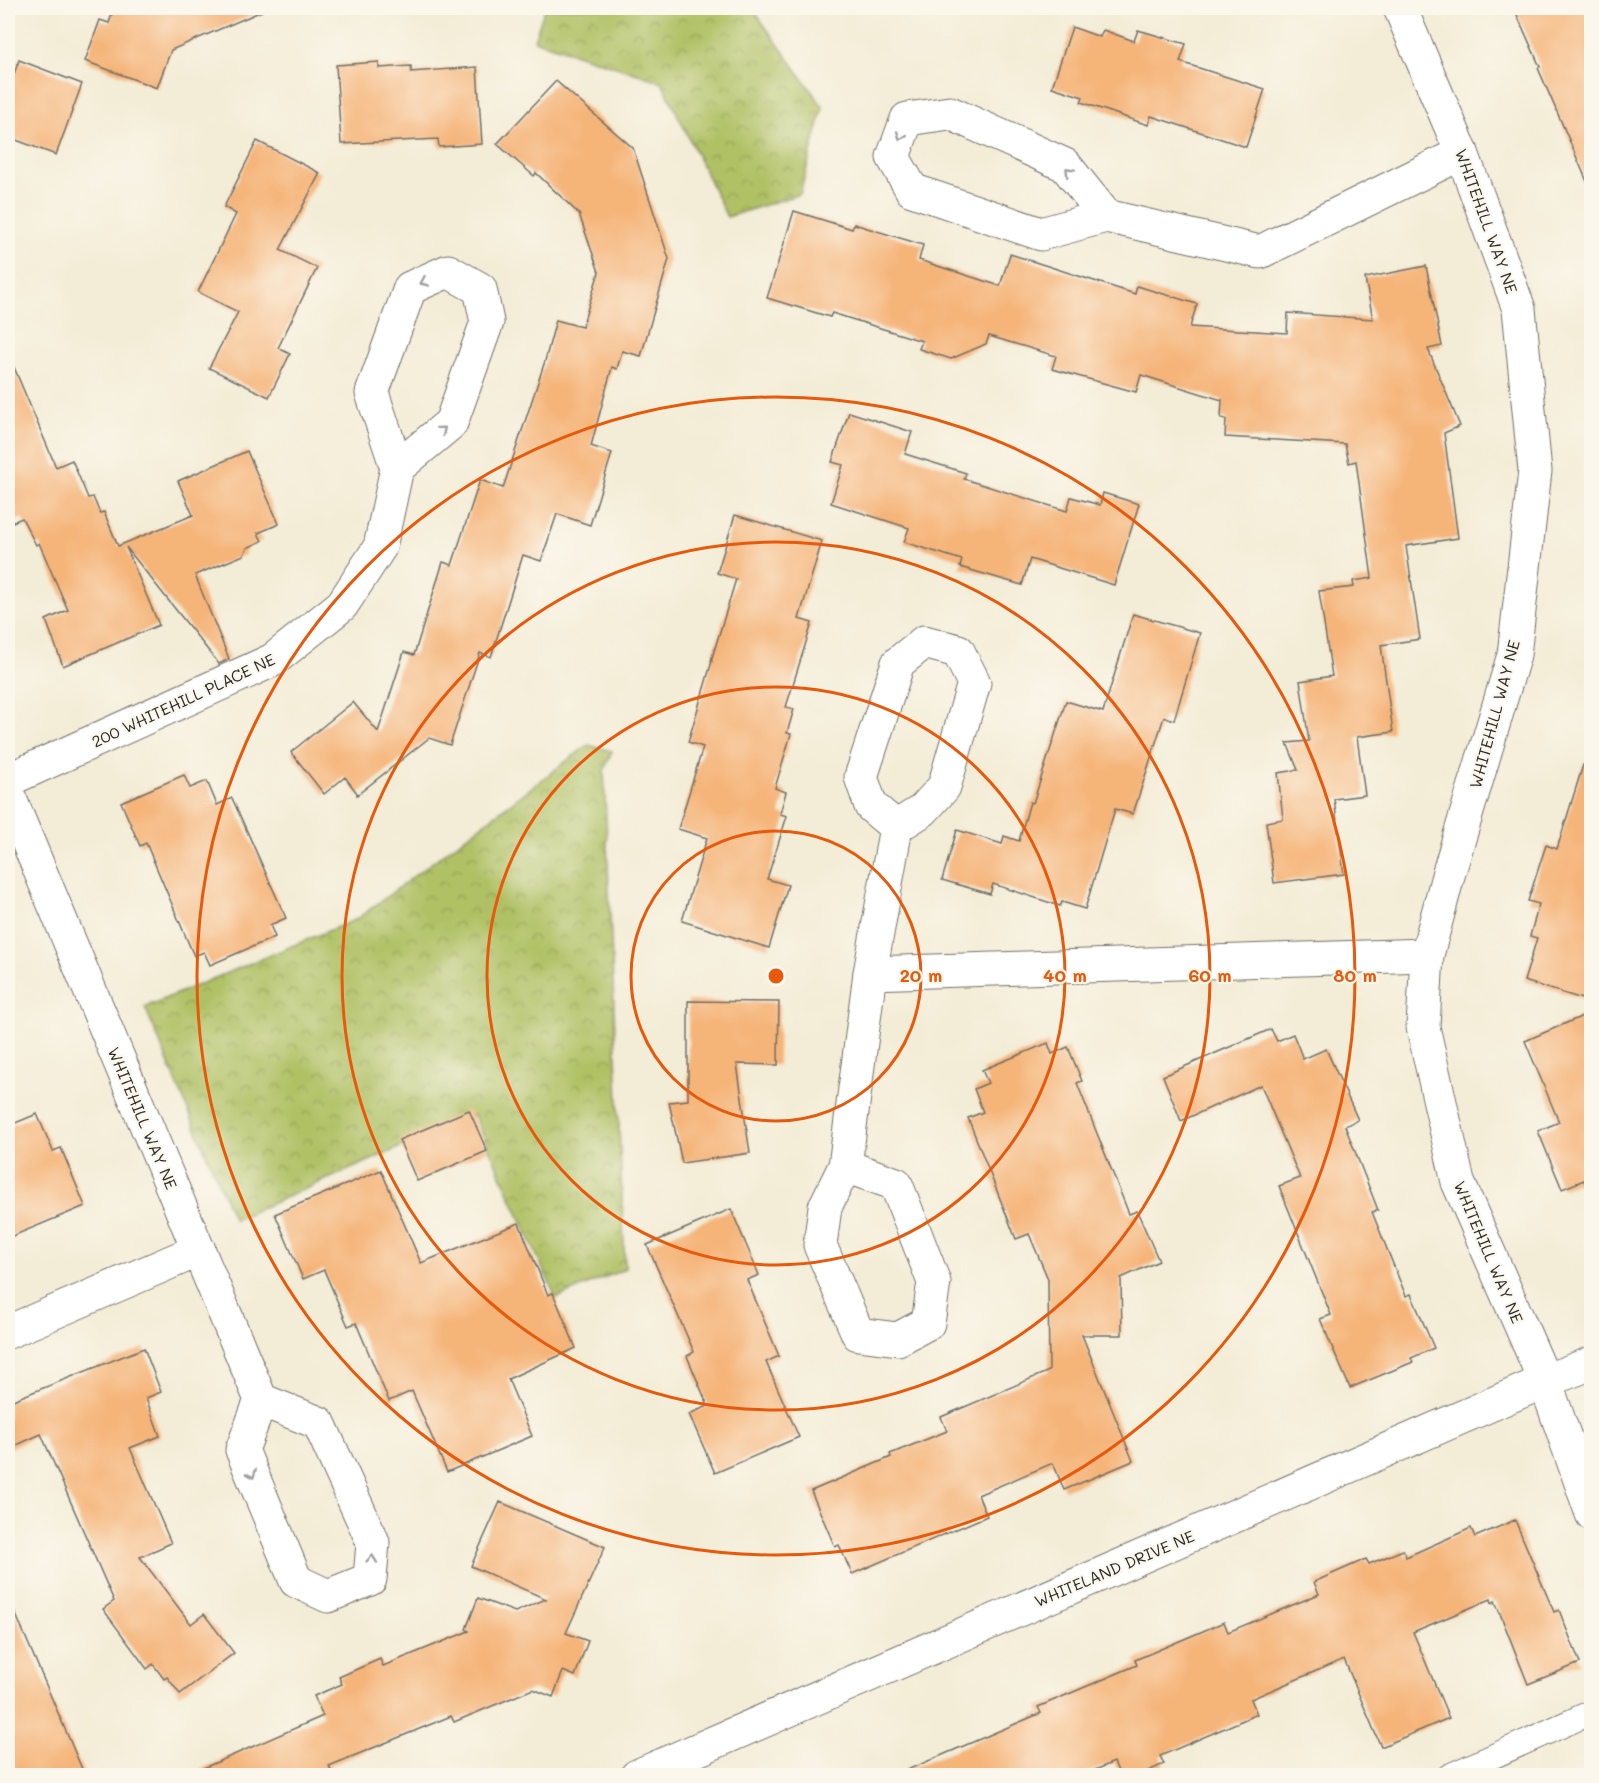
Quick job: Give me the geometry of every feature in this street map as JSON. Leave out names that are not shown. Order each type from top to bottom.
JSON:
[{"type":"street","name":"WHITEHILL WAY NE","points":[[1400,8],[1462,153],[1519,309],[1535,471],[1514,655],[1449,872],[1427,955],[1423,1027],[1458,1182],[1545,1381],[1592,1514]]},
{"type":"street","points":[[1106,216],[1065,165],[950,113],[907,119],[893,157],[912,190],[1041,234],[1106,216],[1260,252],[1462,153]]},
{"type":"street","points":[[448,271],[480,289],[487,322],[451,423],[397,468],[372,393],[410,288],[448,271]]},
{"type":"street","name":"200 WHITEHILL PLACE NE","points":[[8,780],[273,660],[342,605],[380,547],[397,468]]},
{"type":"street","points":[[845,1166],[896,1184],[934,1282],[928,1323],[898,1339],[858,1334],[820,1245],[825,1207],[845,1166],[870,973],[896,827],[923,810],[944,787],[974,683],[958,651],[924,642],[898,663],[861,777],[871,806],[896,827]]},
{"type":"street","name":"WHITEHILL WAY NE","points":[[8,794],[261,1400]]},
{"type":"street","points":[[870,973],[1427,955]]},
{"type":"street","points":[[8,1332],[198,1250]]},
{"type":"street","name":"WHITELAND DRIVE NE","points":[[637,1776],[1545,1381],[1592,1363]]},
{"type":"street","points":[[261,1400],[319,1423],[373,1542],[370,1579],[328,1596],[296,1581],[242,1450],[261,1400]]},
{"type":"lane","points":[[1449,1776],[1592,1712]]},
{"type":"green space","points":[[545,8],[752,8],[823,107],[800,194],[727,217],[662,82],[534,40]]},
{"type":"green space","points":[[588,745],[612,751],[604,771],[625,1269],[556,1298],[474,1115],[234,1220],[145,1007],[357,919]]},
{"type":"building","points":[[114,8],[269,8],[171,50],[157,88],[85,61],[100,20],[109,23]]},
{"type":"building","points":[[1514,8],[1592,8],[1592,193],[1538,68],[1540,67]]},
{"type":"building","points":[[1072,27],[1100,37],[1103,30],[1134,41],[1138,30],[1186,44],[1180,62],[1265,89],[1246,147],[1151,116],[1148,125],[1081,102],[1083,97],[1052,87]]},
{"type":"building","points":[[19,60],[82,84],[56,155],[8,137],[8,91]]},
{"type":"building","points":[[379,62],[379,68],[411,66],[411,72],[477,67],[482,144],[439,147],[438,139],[341,144],[336,65]]},
{"type":"building","points":[[556,81],[633,148],[669,259],[641,356],[622,351],[617,369],[612,367],[591,446],[612,453],[590,525],[557,514],[541,561],[523,555],[491,657],[480,653],[450,745],[429,738],[357,795],[345,777],[324,794],[291,752],[353,702],[378,732],[404,652],[414,655],[443,562],[452,565],[480,480],[503,488],[545,361],[556,320],[582,327],[599,272],[579,214],[536,173],[534,176],[497,144]]},
{"type":"building","points":[[257,141],[320,173],[280,250],[317,268],[278,348],[290,354],[269,397],[209,368],[238,312],[198,292],[236,214],[224,207]]},
{"type":"building","points":[[794,211],[852,229],[854,224],[923,245],[919,260],[1000,286],[1010,254],[1135,294],[1137,286],[1197,304],[1190,327],[1287,333],[1288,313],[1373,319],[1365,278],[1426,266],[1442,346],[1428,349],[1460,426],[1444,433],[1458,538],[1406,546],[1420,639],[1381,645],[1393,732],[1357,737],[1365,795],[1334,799],[1344,874],[1274,883],[1266,822],[1283,819],[1278,773],[1298,770],[1287,743],[1309,741],[1300,681],[1332,676],[1319,591],[1354,587],[1353,581],[1372,578],[1356,461],[1349,463],[1345,444],[1225,437],[1226,419],[1221,418],[1222,400],[1141,375],[1136,392],[1052,369],[1056,356],[989,336],[986,344],[951,359],[919,349],[922,341],[832,313],[830,317],[767,298]]},
{"type":"building","points":[[8,353],[56,467],[72,460],[88,498],[93,497],[100,513],[104,512],[118,546],[193,515],[178,481],[247,451],[279,524],[258,533],[262,541],[247,548],[244,555],[195,575],[229,659],[219,664],[126,547],[159,625],[63,666],[46,620],[68,610],[39,543],[36,545],[22,518],[8,524]]},
{"type":"building","points":[[849,412],[912,432],[905,454],[966,473],[964,479],[1067,511],[1071,497],[1100,505],[1103,493],[1139,504],[1114,585],[1030,559],[1022,585],[960,567],[962,560],[904,542],[909,528],[831,503],[843,465],[832,462]]},
{"type":"building","points":[[735,515],[822,541],[799,619],[812,623],[786,707],[794,709],[787,733],[791,734],[775,788],[786,792],[780,814],[787,816],[767,879],[788,885],[769,948],[682,921],[707,838],[678,829],[703,747],[688,742],[736,579],[717,573]]},
{"type":"building","points":[[1133,614],[1200,633],[1174,720],[1164,717],[1133,814],[1115,809],[1085,909],[1062,902],[1060,906],[993,884],[990,894],[942,880],[957,830],[1002,844],[1004,836],[1019,841],[1030,802],[1033,803],[1066,701],[1103,712]]},
{"type":"building","points":[[1583,765],[1592,767],[1592,1002],[1524,981],[1537,938],[1530,936],[1539,904],[1528,901],[1546,845],[1557,849]]},
{"type":"building","points":[[184,775],[190,788],[207,781],[217,805],[232,798],[286,918],[270,925],[275,937],[210,965],[204,952],[194,956],[146,843],[140,846],[121,802]]},
{"type":"building","points":[[688,1001],[779,1002],[778,1065],[737,1064],[750,1153],[682,1163],[669,1102],[688,1100]]},
{"type":"building","points":[[1592,1012],[1591,1198],[1584,1180],[1562,1189],[1538,1131],[1559,1122],[1525,1041]]},
{"type":"building","points":[[1271,1029],[1277,1041],[1293,1034],[1303,1059],[1326,1049],[1358,1120],[1345,1126],[1378,1210],[1372,1212],[1406,1296],[1411,1294],[1434,1348],[1411,1358],[1413,1362],[1350,1388],[1320,1319],[1331,1315],[1279,1186],[1300,1178],[1261,1085],[1181,1121],[1163,1076]]},
{"type":"building","points":[[1048,1043],[1052,1054],[1068,1047],[1082,1081],[1077,1083],[1129,1214],[1137,1211],[1159,1261],[1121,1278],[1122,1335],[1082,1335],[1133,1461],[1064,1490],[1053,1463],[978,1495],[987,1516],[852,1574],[839,1545],[835,1547],[811,1491],[891,1457],[890,1454],[947,1431],[941,1417],[1049,1371],[1048,1279],[1029,1234],[1016,1239],[968,1118],[983,1112],[974,1089],[988,1083],[982,1070]]},
{"type":"building","points":[[469,1110],[487,1151],[417,1181],[399,1140]]},
{"type":"building","points":[[37,1114],[53,1151],[61,1148],[85,1206],[8,1238],[8,1126]]},
{"type":"building","points":[[381,1170],[421,1263],[519,1223],[548,1295],[553,1293],[576,1348],[508,1379],[532,1436],[447,1472],[412,1391],[389,1401],[356,1323],[348,1326],[324,1270],[303,1279],[275,1214]]},
{"type":"building","points":[[731,1209],[759,1275],[747,1280],[779,1356],[766,1362],[799,1437],[715,1473],[689,1414],[708,1406],[687,1356],[694,1352],[647,1245]]},
{"type":"building","points":[[144,1348],[161,1392],[146,1398],[160,1436],[130,1448],[171,1543],[140,1557],[191,1624],[204,1614],[234,1653],[180,1694],[167,1677],[164,1679],[153,1664],[147,1669],[103,1609],[114,1601],[41,1434],[8,1449],[8,1402]]},
{"type":"building","points":[[500,1502],[605,1547],[566,1633],[588,1641],[575,1676],[563,1671],[553,1697],[533,1689],[454,1722],[451,1716],[329,1766],[333,1776],[185,1776],[323,1716],[314,1696],[342,1684],[339,1677],[380,1659],[383,1666],[469,1631],[466,1629],[478,1598],[515,1612],[546,1599],[471,1566]]},
{"type":"building","points":[[1515,1520],[1554,1612],[1559,1610],[1580,1663],[1528,1684],[1495,1601],[1492,1603],[1491,1599],[1413,1632],[1449,1718],[1381,1747],[1344,1659],[1251,1699],[1257,1714],[1160,1756],[1164,1764],[1137,1776],[1120,1776],[1114,1762],[1081,1776],[893,1776],[1041,1713],[1038,1707],[1137,1665],[1135,1660],[1224,1622],[1228,1632],[1319,1594],[1314,1582],[1366,1559],[1369,1564],[1403,1550],[1406,1557],[1471,1528],[1475,1537]]},
{"type":"building","points":[[8,1596],[85,1776],[8,1776]]}]
